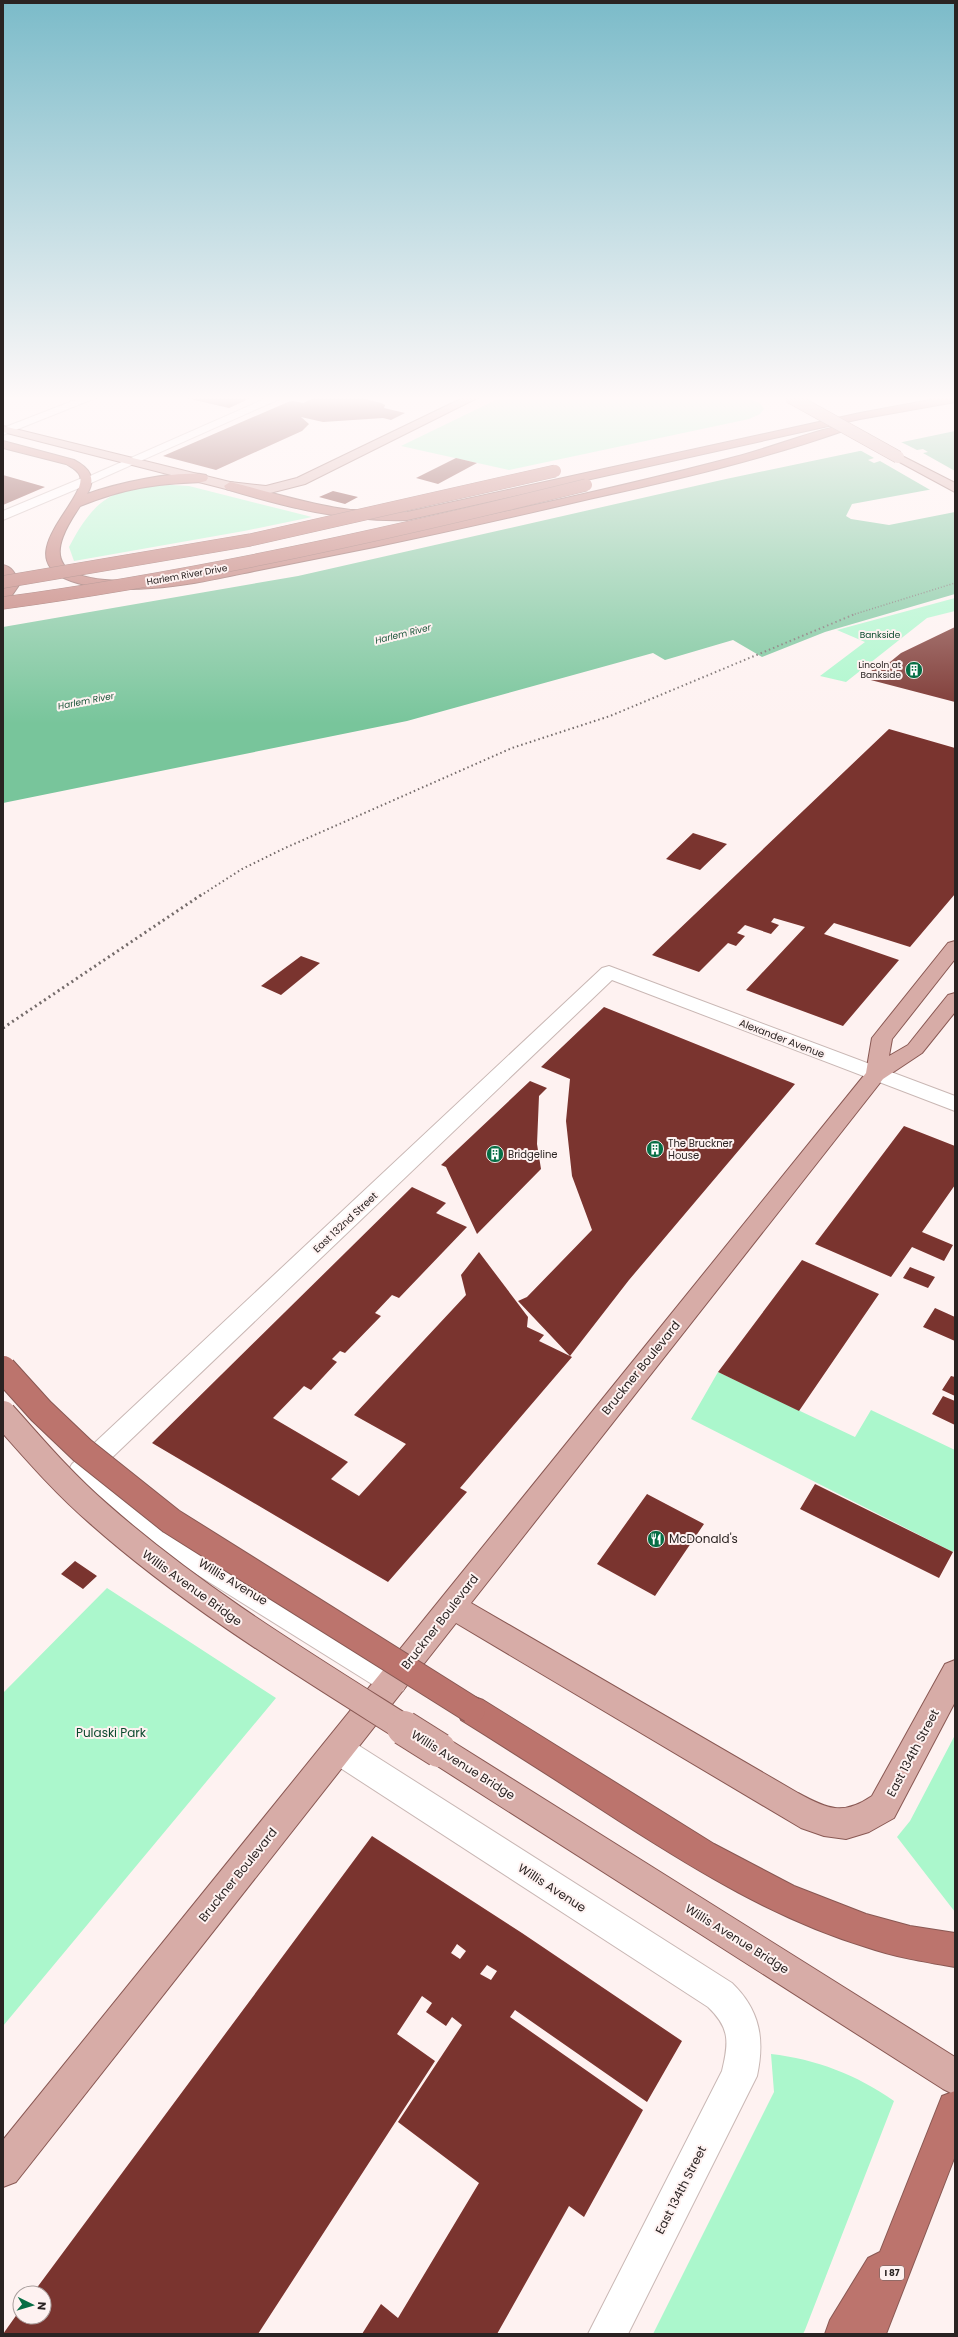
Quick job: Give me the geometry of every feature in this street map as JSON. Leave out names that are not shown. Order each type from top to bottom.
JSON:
[{"type":"highway","points":[[74,506],[53,543],[52,555],[59,569],[75,578],[99,582],[138,585],[163,583],[354,547],[540,506]]},
{"type":"highway","points":[[302,506],[330,514],[371,518],[407,516],[452,506]]},
{"type":"highway","points":[[3,582],[250,540],[400,506]]},
{"type":"highway","points":[[3,593],[137,573],[301,543],[483,506]]},
{"type":"highway","name":"Harlem River Drive","points":[[3,603],[146,582],[279,557],[496,506]]},
{"type":"highway","points":[[3,569],[10,576],[12,584],[3,598]]},
{"type":"highway","points":[[3,1369],[30,1401],[60,1432],[171,1521],[680,1842],[741,1877],[827,1918],[903,1942],[955,1950]]},
{"type":"highway","name":"I 87","points":[[867,2334],[955,2109]]},
{"type":"highway","points":[[844,2334],[916,2211]]},
{"type":"main road","name":"Bruckner Boulevard","points":[[876,1074],[882,1038],[955,947]]},
{"type":"main road","name":"Bruckner Boulevard","points":[[3,2169],[339,1750],[876,1074],[916,1049],[955,999]]},
{"type":"main road","name":"Willis Avenue Bridge","points":[[3,1414],[24,1439],[98,1515],[170,1574],[254,1633],[955,2077]]},
{"type":"main road","name":"East 134th Street","points":[[452,1606],[811,1817],[833,1825],[858,1822],[870,1818],[884,1807],[955,1673]]},
{"type":"street","points":[[3,516],[26,506]]},
{"type":"street","name":"Alexander Avenue","points":[[609,972],[955,1104]]},
{"type":"street","name":"East 132nd Street","points":[[81,1471],[609,972]]},
{"type":"street","name":"Willis Avenue","points":[[81,1471],[166,1539],[204,1564],[342,1648],[393,1682]]},
{"type":"street","name":"Willis Avenue","points":[[339,1750],[720,1995],[735,2011],[744,2043]]},
{"type":"street","name":"East 134th Street","points":[[607,2334],[740,2076],[744,2057],[744,2043]]},
{"type":"green space","points":[[97,506],[269,506],[312,517],[244,531],[74,561],[69,547],[88,516]]},
{"type":"green space","name":"Bankside","points":[[955,598],[955,611],[927,618],[846,682],[820,676],[865,642],[837,630]]},
{"type":"green space","points":[[718,1372],[855,1437],[871,1410],[955,1450],[955,1549],[953,1552],[691,1419]]},
{"type":"green space","name":"Pulaski Park","points":[[107,1588],[276,1698],[3,2026],[3,1693]]},
{"type":"green space","points":[[955,1735],[955,1912],[897,1837],[910,1821]]},
{"type":"green space","points":[[771,2054],[788,2056],[820,2064],[836,2070],[866,2083],[894,2101],[805,2330],[803,2334],[653,2334],[774,2092]]},
{"type":"water","name":"Harlem River","points":[[607,506],[851,506],[846,516],[851,519],[889,525],[955,512],[955,594],[825,632],[762,657],[733,640],[665,660],[653,653],[407,721],[3,803],[3,627],[298,576]]},
{"type":"building","name":"Lincoln at Bankside","points":[[955,627],[955,702],[863,678],[883,661],[890,662],[901,653]]},
{"type":"building","points":[[889,729],[955,748],[955,894],[910,947],[834,923],[824,934],[899,960],[843,1026],[746,990],[805,927],[774,918],[771,922],[779,925],[771,934],[745,925],[737,933],[745,936],[736,946],[728,943],[699,972],[652,955]]},
{"type":"building","points":[[693,833],[727,844],[700,870],[666,859]]},
{"type":"building","points":[[301,956],[320,963],[281,995],[261,986]]},
{"type":"building","name":"The Bruckner House","points":[[604,1007],[795,1084],[629,1280],[570,1356],[518,1301],[527,1297],[592,1230],[572,1176],[566,1121],[570,1079],[541,1067]]},
{"type":"building","name":"Bridgeline","points":[[530,1081],[547,1088],[539,1096],[537,1144],[541,1169],[477,1234],[446,1167],[441,1165]]},
{"type":"building","points":[[904,1126],[955,1146],[955,1185],[922,1232],[953,1245],[944,1261],[912,1247],[891,1277],[815,1244]]},
{"type":"building","points":[[412,1187],[446,1203],[436,1213],[467,1227],[399,1298],[392,1295],[375,1313],[381,1316],[345,1353],[340,1351],[332,1359],[337,1362],[311,1390],[304,1386],[273,1418],[348,1462],[331,1479],[359,1496],[406,1444],[354,1415],[466,1295],[461,1275],[479,1252],[528,1317],[527,1327],[544,1335],[539,1341],[572,1357],[460,1488],[467,1492],[388,1582],[152,1443]]},
{"type":"building","points":[[802,1260],[879,1294],[799,1411],[718,1372]]},
{"type":"building","points":[[910,1267],[935,1277],[928,1288],[903,1278]]},
{"type":"building","points":[[935,1308],[955,1317],[955,1341],[923,1327]]},
{"type":"building","points":[[951,1376],[955,1377],[955,1396],[942,1390]]},
{"type":"building","points":[[943,1396],[955,1401],[955,1425],[932,1414]]},
{"type":"building","points":[[815,1484],[953,1552],[939,1578],[800,1509]]},
{"type":"building","points":[[647,1494],[704,1524],[655,1596],[597,1564]]},
{"type":"building","points":[[75,1561],[97,1576],[83,1589],[61,1574]]},
{"type":"building","points":[[372,1836],[522,1933],[682,2041],[647,2102],[515,2010],[510,2017],[643,2110],[584,2217],[569,2206],[497,2334],[362,2334],[381,2304],[398,2318],[479,2183],[398,2122],[462,2025],[452,2017],[446,2026],[426,2012],[432,2003],[422,1996],[397,2034],[435,2061],[258,2334],[3,2334],[12,2321],[12,2325],[52,2325],[52,2285],[39,2285]],"holes":[[[457,1944],[466,1951],[460,1959],[451,1953]],[[487,1965],[497,1971],[491,1980],[480,1974]]]},
{"type":"railway","points":[[854,614],[955,583]]},
{"type":"railway","points":[[200,896],[242,869],[285,848],[512,748],[610,716],[854,614]]},
{"type":"railway","points":[[3,1028],[201,895]]},
{"type":"place","name":"Lincoln at Bankside","points":[[914,670]]},
{"type":"place","name":"The Bruckner House","points":[[655,1149]]},
{"type":"place","name":"Bridgeline","points":[[495,1154]]},
{"type":"place","name":"McDonald's","points":[[656,1539]]}]
